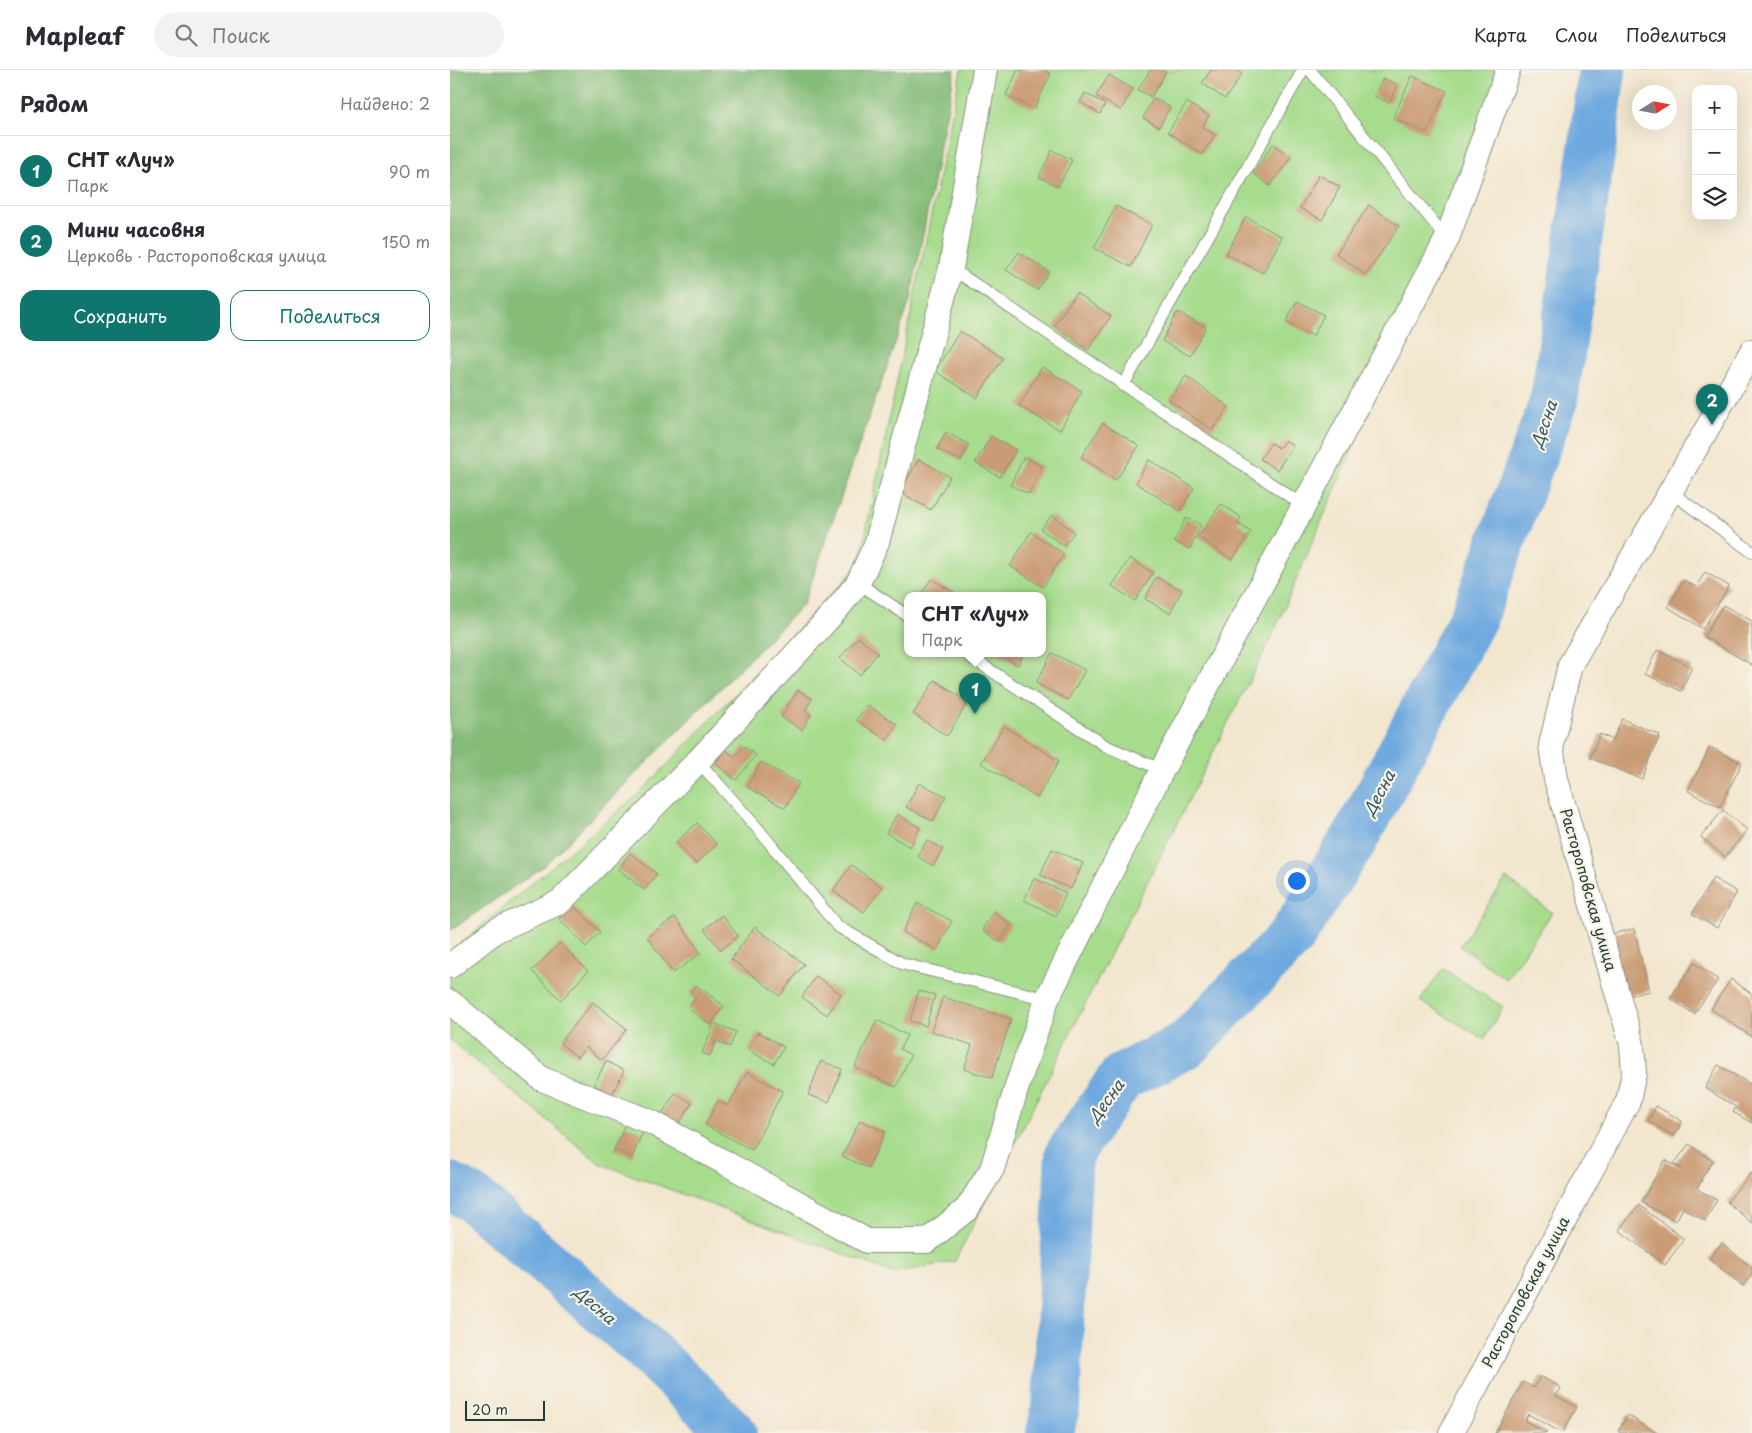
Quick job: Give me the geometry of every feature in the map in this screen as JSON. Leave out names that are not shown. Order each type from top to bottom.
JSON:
[{"type":"street","points":[[450,966],[494,931],[560,902],[698,761],[858,583],[878,542],[951,268],[985,70]]},
{"type":"street","points":[[450,1002],[542,1079],[653,1123],[867,1241],[926,1241],[967,1209],[992,1169],[1018,1083],[1047,999],[1162,770],[1447,239],[1508,70]]},
{"type":"street","name":"Растороповская улица","points":[[1451,1433],[1628,1101],[1634,1073],[1632,1045],[1556,778],[1551,745],[1570,665],[1752,351]]},
{"type":"lane","points":[[1124,386],[1303,70]]},
{"type":"lane","points":[[1310,70],[1447,239]]},
{"type":"lane","points":[[951,268],[1304,506]]},
{"type":"lane","points":[[1671,492],[1752,552]]},
{"type":"lane","points":[[858,583],[904,613]]},
{"type":"lane","points":[[970,657],[1106,746],[1162,770]]},
{"type":"lane","points":[[698,761],[759,830],[837,926],[903,964],[1047,999]]},
{"type":"green space","points":[[450,70],[955,70],[910,301],[803,605],[544,866],[450,931]]},
{"type":"green space","points":[[961,70],[1516,70],[1272,636],[955,1261],[894,1273],[599,1163],[450,1040],[450,952],[642,791],[859,565]]},
{"type":"green space","points":[[1506,878],[1552,913],[1506,979],[1460,946]]},
{"type":"green space","points":[[1443,969],[1503,1007],[1484,1039],[1420,1001]]},
{"type":"building","points":[[1018,70],[1044,70],[1051,74],[1034,109],[1006,95]]},
{"type":"building","points":[[1150,70],[1166,72],[1151,97],[1138,90]]},
{"type":"building","points":[[1211,70],[1237,70],[1242,74],[1225,99],[1202,83]]},
{"type":"building","points":[[1109,75],[1133,89],[1121,110],[1096,96]]},
{"type":"building","points":[[1412,76],[1447,91],[1427,133],[1393,118]]},
{"type":"building","points":[[1383,78],[1398,85],[1389,103],[1374,96]]},
{"type":"building","points":[[1085,93],[1105,104],[1100,114],[1080,102]]},
{"type":"building","points":[[1153,98],[1170,107],[1159,127],[1143,118]]},
{"type":"building","points":[[1187,102],[1209,116],[1202,127],[1215,135],[1202,154],[1168,132]]},
{"type":"building","points":[[1273,144],[1291,157],[1270,186],[1253,173]]},
{"type":"building","points":[[1052,150],[1072,160],[1058,187],[1039,177]]},
{"type":"building","points":[[1319,175],[1340,187],[1322,220],[1300,208]]},
{"type":"building","points":[[1369,205],[1399,226],[1366,275],[1336,254]]},
{"type":"building","points":[[1116,206],[1152,225],[1131,267],[1094,248]]},
{"type":"building","points":[[1246,217],[1282,237],[1263,273],[1226,254]]},
{"type":"building","points":[[1019,252],[1049,272],[1037,290],[1006,270]]},
{"type":"building","points":[[1076,293],[1111,316],[1088,350],[1054,326]]},
{"type":"building","points":[[1297,301],[1324,315],[1313,336],[1286,322]]},
{"type":"building","points":[[1177,312],[1206,327],[1190,356],[1162,341]]},
{"type":"building","points":[[960,331],[1003,358],[977,398],[935,371]]},
{"type":"building","points":[[1042,367],[1082,391],[1060,430],[1019,406]]},
{"type":"building","points":[[1186,376],[1229,407],[1212,430],[1169,400]]},
{"type":"building","points":[[1103,423],[1139,446],[1116,480],[1081,457]]},
{"type":"building","points":[[946,432],[969,445],[961,461],[937,449]]},
{"type":"building","points":[[991,436],[1016,450],[1000,477],[975,463]]},
{"type":"building","points":[[1285,440],[1293,445],[1277,470],[1260,459],[1271,443],[1279,448]]},
{"type":"building","points":[[1024,457],[1042,466],[1029,494],[1010,485]]},
{"type":"building","points":[[919,459],[950,477],[931,510],[900,492]]},
{"type":"building","points":[[1149,460],[1194,488],[1180,511],[1136,483]]},
{"type":"building","points":[[1221,504],[1241,517],[1237,523],[1251,532],[1232,560],[1198,537]]},
{"type":"building","points":[[1052,515],[1074,532],[1064,546],[1041,529]]},
{"type":"building","points":[[1186,518],[1201,525],[1190,549],[1174,542]]},
{"type":"building","points":[[1031,532],[1064,554],[1043,587],[1010,566]]},
{"type":"building","points":[[1130,558],[1153,573],[1135,601],[1112,586]]},
{"type":"building","points":[[1705,572],[1729,586],[1703,629],[1668,607],[1684,580],[1696,587]]},
{"type":"building","points":[[1156,577],[1182,590],[1170,613],[1145,599]]},
{"type":"building","points":[[931,579],[954,592],[923,592]]},
{"type":"building","points":[[1723,605],[1752,621],[1752,665],[1704,637]]},
{"type":"building","points":[[858,637],[878,653],[860,675],[840,658]]},
{"type":"building","points":[[1657,650],[1692,667],[1681,691],[1645,674]]},
{"type":"building","points":[[1052,653],[1085,670],[1068,700],[1036,683]]},
{"type":"building","points":[[1002,657],[1022,657],[1018,665]]},
{"type":"building","points":[[935,680],[968,702],[947,736],[913,714]]},
{"type":"building","points":[[798,690],[812,699],[805,711],[811,715],[802,730],[781,717]]},
{"type":"building","points":[[867,705],[897,724],[887,740],[856,720]]},
{"type":"building","points":[[1622,719],[1660,735],[1642,779],[1590,758],[1600,734],[1613,740]]},
{"type":"building","points":[[1004,726],[1059,761],[1037,798],[981,763]]},
{"type":"building","points":[[744,746],[756,755],[736,780],[715,763],[726,750],[735,757]]},
{"type":"building","points":[[1710,747],[1742,763],[1720,807],[1688,791]]},
{"type":"building","points":[[761,762],[799,783],[785,808],[747,787]]},
{"type":"building","points":[[919,783],[946,796],[933,821],[906,807]]},
{"type":"building","points":[[1723,810],[1747,830],[1725,857],[1701,837]]},
{"type":"building","points":[[897,814],[920,828],[910,847],[886,833]]},
{"type":"building","points":[[697,823],[717,844],[696,864],[676,842]]},
{"type":"building","points":[[927,840],[943,849],[933,866],[918,857]]},
{"type":"building","points":[[1052,849],[1083,863],[1071,889],[1040,875]]},
{"type":"building","points":[[630,853],[657,874],[644,890],[618,869]]},
{"type":"building","points":[[851,865],[882,887],[864,912],[833,891]]},
{"type":"building","points":[[1034,878],[1066,893],[1056,916],[1024,900]]},
{"type":"building","points":[[1713,878],[1737,892],[1717,928],[1692,914]]},
{"type":"building","points":[[917,903],[952,921],[937,950],[903,932]]},
{"type":"building","points":[[573,905],[600,932],[586,947],[559,919]]},
{"type":"building","points":[[993,912],[1011,924],[1000,942],[982,930]]},
{"type":"building","points":[[722,915],[738,936],[721,950],[704,929]]},
{"type":"building","points":[[675,917],[701,953],[673,973],[647,937]]},
{"type":"building","points":[[755,927],[804,964],[780,996],[731,959]]},
{"type":"building","points":[[1634,929],[1649,991],[1621,998],[1606,935]]},
{"type":"building","points":[[560,943],[588,971],[561,1000],[532,971]]},
{"type":"building","points":[[1694,963],[1718,980],[1694,1014],[1670,998]]},
{"type":"building","points":[[816,976],[841,994],[827,1015],[802,997]]},
{"type":"building","points":[[1731,979],[1752,994],[1752,1037],[1711,1009]]},
{"type":"building","points":[[696,985],[724,1006],[710,1025],[688,1008],[696,998],[690,993]]},
{"type":"building","points":[[919,991],[935,995],[926,1026],[910,1021]]},
{"type":"building","points":[[943,997],[1011,1019],[992,1078],[964,1069],[972,1045],[931,1031]]},
{"type":"building","points":[[593,1002],[627,1029],[602,1060],[586,1047],[577,1057],[560,1043]]},
{"type":"building","points":[[877,1020],[907,1035],[900,1049],[911,1055],[896,1087],[855,1067]]},
{"type":"building","points":[[714,1023],[736,1032],[730,1047],[716,1041],[710,1056],[702,1053]]},
{"type":"building","points":[[758,1032],[784,1047],[774,1064],[748,1050]]},
{"type":"building","points":[[606,1061],[624,1071],[612,1094],[594,1085]]},
{"type":"building","points":[[821,1061],[842,1069],[829,1102],[808,1095]]},
{"type":"building","points":[[1718,1065],[1752,1085],[1752,1123],[1733,1112],[1736,1107],[1705,1088]]},
{"type":"building","points":[[747,1072],[783,1091],[752,1150],[705,1125],[718,1101],[728,1106]]},
{"type":"building","points":[[675,1093],[692,1103],[677,1127],[660,1117]]},
{"type":"building","points":[[1656,1106],[1682,1121],[1674,1136],[1648,1121]]},
{"type":"building","points":[[860,1120],[885,1132],[868,1168],[842,1156]]},
{"type":"building","points":[[625,1125],[643,1132],[632,1157],[614,1150]]},
{"type":"building","points":[[1689,1144],[1713,1161],[1697,1189],[1717,1200],[1705,1221],[1683,1208],[1676,1221],[1641,1202],[1665,1160],[1682,1169],[1674,1164]]},
{"type":"building","points":[[1752,1174],[1752,1223],[1727,1202]]},
{"type":"building","points":[[1639,1205],[1684,1239],[1665,1265],[1619,1230]]},
{"type":"building","points":[[1722,1243],[1752,1268],[1752,1275],[1743,1286],[1709,1259]]},
{"type":"building","points":[[1540,1376],[1561,1388],[1556,1396],[1577,1407],[1562,1433],[1528,1414],[1525,1421],[1547,1433],[1495,1433],[1523,1382],[1534,1388]]},
{"type":"building","points":[[1628,1415],[1657,1433],[1620,1433],[1618,1431]]},
{"type":"waterway","name":"Десна","points":[[1050,1433],[1056,1405],[1069,1154],[1122,1077],[1186,1045],[1291,937],[1355,838],[1474,616],[1554,400],[1602,70]]},
{"type":"waterway","name":"Десна","points":[[450,1186],[473,1199],[642,1345],[733,1433]]},
{"type":"place","name":"Мини часовня","points":[[1712,425]]},
{"type":"place","name":"СНТ «Луч»","points":[[975,714]]}]
